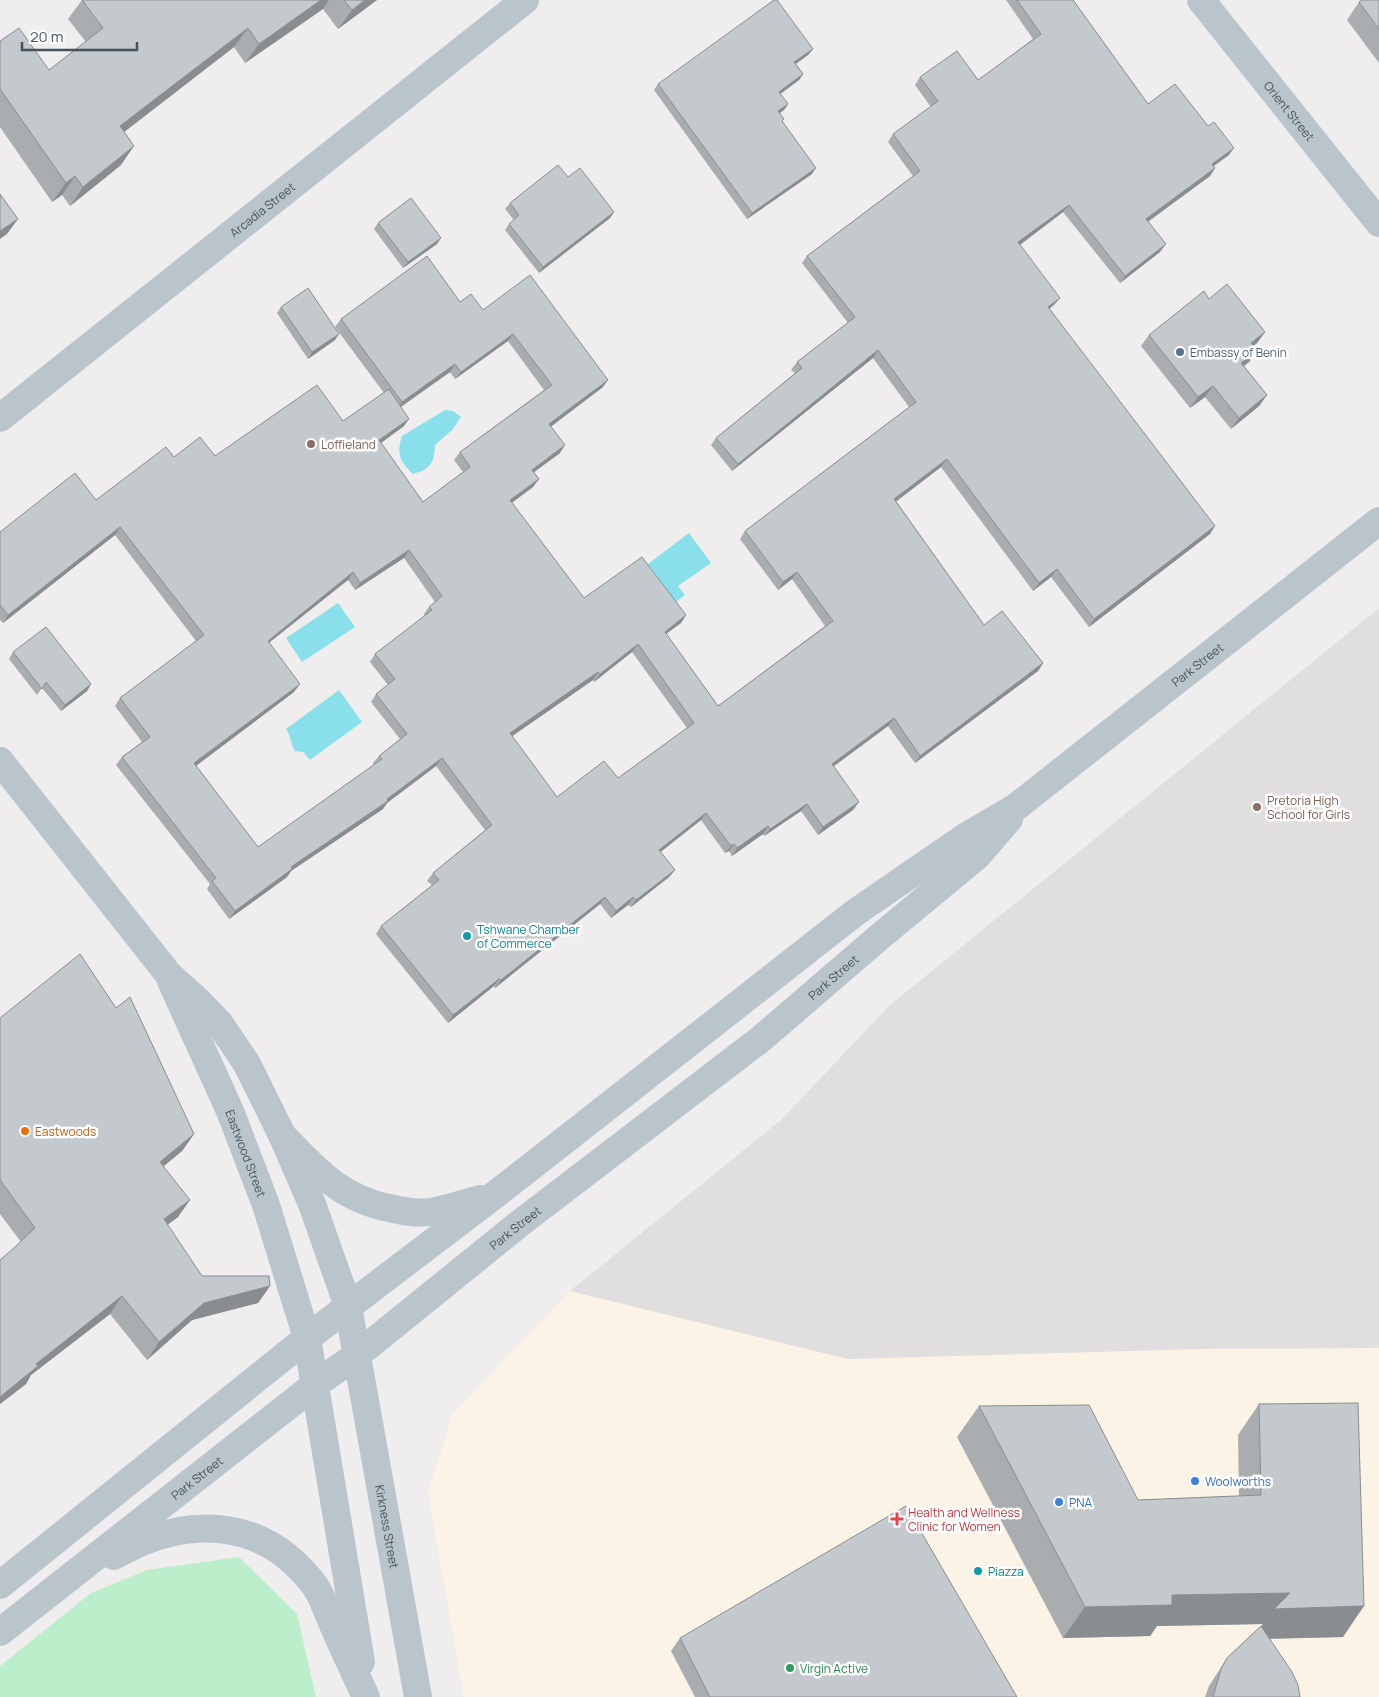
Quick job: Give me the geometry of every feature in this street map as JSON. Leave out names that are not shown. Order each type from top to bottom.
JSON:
[{"type":"street","name":"Arcadia Street","points":[[0,418],[525,0]]},
{"type":"street","name":"Orient Street","points":[[1201,0],[1379,223]]},
{"type":"street","name":"Park Street","points":[[0,1585],[307,1338],[496,1194],[856,912],[965,837],[1016,807],[1379,521]]},
{"type":"street","name":"Eastwood Street","points":[[0,761],[169,975],[198,1000],[238,1048],[282,1135],[314,1212],[348,1306]]},
{"type":"street","name":"Park Street","points":[[0,1632],[316,1384],[357,1355],[519,1224],[762,1038],[977,856],[1003,828],[1016,807]]},
{"type":"street","name":"Eastwood Street","points":[[169,975],[190,1026],[230,1111],[269,1213],[307,1338],[316,1384]]},
{"type":"street","points":[[282,1135],[315,1170],[348,1195],[374,1206],[404,1211],[434,1212],[496,1194]]},
{"type":"street","name":"Kirkness Street","points":[[348,1306],[418,1697]]},
{"type":"street","points":[[316,1384],[342,1559],[366,1697]]},
{"type":"street","points":[[43,1598],[127,1548],[169,1532],[218,1528],[261,1538],[291,1558],[316,1587],[366,1697]]},
{"type":"shaded area","name":"Pretoria High School for Girls","points":[[1379,608],[1379,1348],[1198,1349],[848,1359],[570,1291],[781,1120],[890,1005]]},
{"type":"shaded area","points":[[570,1291],[848,1359],[1198,1349],[1379,1348],[1379,1697],[464,1697],[428,1492],[453,1414]]},
{"type":"green space","points":[[239,1557],[297,1614],[316,1697],[0,1697],[0,1666],[91,1593],[147,1570]]},
{"type":"water","points":[[445,410],[453,411],[461,417],[453,429],[435,445],[434,456],[428,467],[413,474],[400,457],[399,448],[402,436]]},
{"type":"water","points":[[689,533],[711,563],[678,586],[685,595],[676,602],[648,564]]},
{"type":"water","points":[[338,603],[355,627],[302,662],[286,638]]},
{"type":"water","points":[[339,690],[362,722],[310,760],[303,752],[295,751],[286,729]]},
{"type":"building","points":[[82,0],[321,0],[259,44],[248,28],[120,126],[134,146],[83,187],[75,176],[66,183],[0,89],[0,41],[19,28],[49,70],[103,28]]},
{"type":"building","points":[[344,0],[365,0],[352,10]]},
{"type":"building","points":[[774,0],[777,0],[813,49],[794,62],[803,74],[779,92],[788,104],[778,111],[784,119],[782,121],[816,168],[752,213],[658,84]]},
{"type":"building","points":[[1017,0],[1073,0],[1148,104],[1175,84],[1208,126],[1214,122],[1234,148],[1212,164],[1215,168],[1146,219],[1166,244],[1125,276],[1069,205],[1018,242],[1060,298],[1048,307],[1215,526],[1094,619],[1057,569],[1039,583],[947,459],[894,499],[984,625],[1002,611],[1043,663],[920,756],[894,718],[832,764],[859,802],[823,827],[807,804],[770,829],[768,826],[737,848],[734,844],[731,846],[706,813],[659,850],[675,870],[636,900],[633,897],[616,911],[605,897],[501,980],[499,979],[453,1015],[381,926],[439,880],[433,873],[492,825],[442,758],[387,799],[388,801],[291,867],[292,869],[235,911],[212,881],[216,878],[122,757],[150,737],[120,698],[204,635],[120,527],[8,615],[0,605],[0,532],[75,473],[96,500],[166,447],[174,457],[200,437],[215,456],[317,385],[343,421],[389,389],[409,419],[379,440],[423,502],[470,467],[460,452],[552,385],[513,334],[461,372],[455,364],[402,402],[341,319],[427,256],[460,302],[471,294],[483,310],[530,275],[608,380],[549,424],[565,445],[532,470],[539,479],[510,500],[584,598],[642,557],[686,615],[665,632],[718,706],[833,621],[797,572],[783,582],[745,531],[916,402],[878,350],[738,464],[716,438],[802,368],[797,362],[855,317],[807,256],[920,171],[893,134],[938,101],[920,77],[957,51],[978,80],[1041,34]],"holes":[[[409,550],[442,596],[429,607],[432,610],[375,654],[395,679],[376,694],[407,734],[379,756],[382,759],[258,847],[194,763],[300,684],[268,641],[353,572],[360,583]],[[638,644],[694,723],[618,778],[604,761],[557,797],[510,733],[598,672],[600,674]]]},
{"type":"building","points":[[1362,0],[1379,0],[1379,29],[1359,2]]},
{"type":"building","points":[[558,165],[568,177],[580,168],[614,212],[543,267],[509,224],[519,215],[510,203]]},
{"type":"building","points":[[0,194],[18,219],[0,231]]},
{"type":"building","points":[[411,198],[441,238],[408,262],[378,223]]},
{"type":"building","points":[[1227,284],[1265,332],[1251,343],[1257,351],[1241,363],[1267,395],[1239,418],[1213,386],[1198,397],[1149,335],[1204,291],[1209,299]]},
{"type":"building","points":[[308,288],[339,334],[312,352],[281,307]]},
{"type":"building","points":[[46,627],[91,684],[65,705],[46,682],[42,689],[13,652]]},
{"type":"building","points":[[80,954],[116,1008],[130,997],[194,1134],[160,1162],[190,1200],[164,1219],[202,1276],[269,1276],[270,1286],[204,1303],[159,1342],[122,1296],[36,1364],[38,1366],[0,1397],[0,1260],[35,1228],[0,1180],[0,1018]]},
{"type":"building","points":[[1358,1403],[1364,1606],[1274,1609],[1290,1593],[1172,1595],[1172,1605],[1085,1607],[979,1406],[1089,1405],[1138,1500],[1261,1495],[1259,1404]]},
{"type":"building","points":[[906,1506],[1017,1697],[710,1697],[680,1638]]},
{"type":"building","points":[[1261,1626],[1292,1672],[1298,1685],[1300,1697],[1213,1697],[1221,1669],[1227,1658]]},
{"type":"place","name":"Embassy of Benin","points":[[1180,352]]},
{"type":"place","name":"Loffieland","points":[[311,444]]},
{"type":"place","name":"Pretoria High School for Girls","points":[[1257,807]]},
{"type":"place","name":"Tshwane Chamber of Commerce","points":[[467,936]]},
{"type":"place","name":"Eastwoods","points":[[25,1131]]},
{"type":"place","name":"Woolworths","points":[[1195,1481]]},
{"type":"place","name":"PNA","points":[[1059,1502]]},
{"type":"place","name":"Health and Wellness Clinic for Women","points":[[897,1519]]},
{"type":"place","name":"Piazza","points":[[978,1571]]},
{"type":"place","name":"Virgin Active","points":[[790,1668]]}]
